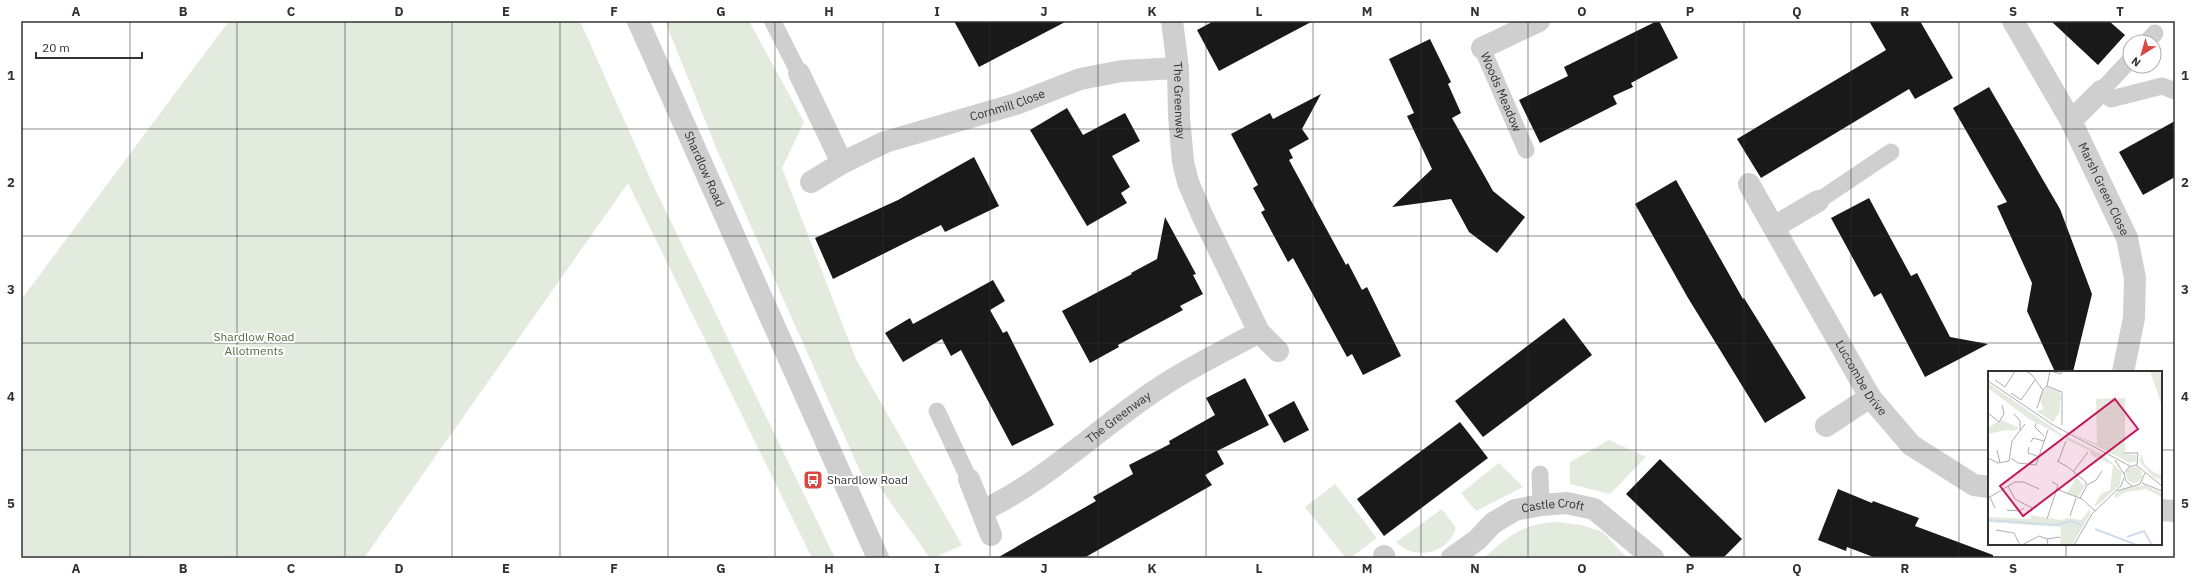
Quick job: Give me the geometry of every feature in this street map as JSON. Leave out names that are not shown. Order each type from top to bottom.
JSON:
[{"type":"street","name":"Shardlow Road","points":[[638,21],[878,558]]},
{"type":"street","name":"The Greenway","points":[[1172,21],[1178,68],[1178,117],[1183,162],[1188,182],[1202,215],[1260,332],[1278,351]]},
{"type":"street","name":"Woods Meadow","points":[[1482,48],[1539,21]]},
{"type":"street","name":"Marsh Green Close","points":[[2013,21],[2070,121],[2111,201],[2129,245],[2136,278],[2134,318],[2123,371]]},
{"type":"street","name":"Cornmill Close","points":[[811,182],[842,163],[885,142],[1016,104],[1080,80],[1122,71],[1178,68]]},
{"type":"street","points":[[799,73],[842,163]]},
{"type":"street","points":[[2070,121],[2102,91]]},
{"type":"street","name":"Luccombe Drive","points":[[1749,184],[1870,397],[1911,445],[1974,485],[1988,487]]},
{"type":"street","points":[[1774,227],[1818,201]]},
{"type":"street","name":"The Greenway","points":[[982,510],[1008,498],[1066,460],[1159,387],[1260,332]]},
{"type":"street","points":[[1826,426],[1870,397]]},
{"type":"street","points":[[969,479],[991,535]]},
{"type":"street","name":"Castle Croft","points":[[1452,558],[1476,540],[1493,523],[1515,510],[1541,505],[1567,503],[1594,509],[1653,558]]},
{"type":"street","points":[[2162,510],[2175,511]]},
{"type":"lane","points":[[772,22],[799,73]]},
{"type":"lane","name":"Woods Meadow","points":[[1482,48],[1526,150]]},
{"type":"lane","points":[[2122,69],[2102,91],[2111,99],[2162,86],[2175,91]]},
{"type":"lane","points":[[1818,201],[1891,152]]},
{"type":"lane","points":[[937,412],[969,479]]},
{"type":"lane","points":[[1540,474],[1541,505]]},
{"type":"green space","name":"Shardlow Road Allotments","points":[[229,21],[580,21],[654,187],[835,558],[812,558],[628,183],[364,558],[21,558],[21,300]]},
{"type":"green space","points":[[665,21],[749,21],[804,122],[782,168],[856,359],[962,545],[934,558],[930,558],[874,479],[864,480],[717,150]]},
{"type":"green space","points":[[1609,440],[1646,457],[1610,494],[1570,484],[1570,462]]},
{"type":"green space","points":[[1499,463],[1523,487],[1476,511],[1461,493]]},
{"type":"green space","points":[[1335,484],[1377,538],[1350,558],[1346,558],[1305,507]]},
{"type":"green space","points":[[1442,509],[1456,528],[1452,537],[1446,544],[1430,552],[1421,553],[1403,548],[1396,542]]},
{"type":"green space","points":[[1557,522],[1581,525],[1603,532],[1627,558],[1484,558],[1509,537],[1525,528],[1534,525]]},
{"type":"building","points":[[954,21],[1067,21],[979,67]]},
{"type":"building","points":[[1214,21],[1313,21],[1219,71],[1197,30]]},
{"type":"building","points":[[1659,21],[1678,58],[1631,83],[1633,87],[1613,96],[1617,104],[1540,143],[1519,100],[1568,76],[1564,67]]},
{"type":"building","points":[[1869,21],[1920,21],[1953,78],[1915,99],[1909,89],[1761,178],[1737,139],[1886,50]]},
{"type":"building","points":[[2051,21],[2109,21],[2124,34],[2122,34],[2122,38],[2098,65]]},
{"type":"building","points":[[1430,39],[1451,82],[1448,84],[1461,113],[1452,118],[1493,191],[1525,217],[1497,253],[1469,232],[1451,199],[1392,207],[1432,169],[1407,116],[1414,113],[1389,59]]},
{"type":"building","points":[[1989,87],[2060,209],[2092,294],[2073,371],[2055,371],[2027,311],[2032,283],[1997,206],[2007,202],[1953,108]]},
{"type":"building","points":[[1321,94],[1302,129],[1309,139],[1289,150],[1293,158],[1289,160],[1346,265],[1348,263],[1362,290],[1367,287],[1401,356],[1363,375],[1352,354],[1347,357],[1293,258],[1288,262],[1261,212],[1265,210],[1253,188],[1258,185],[1231,134],[1270,113],[1273,119]]},
{"type":"building","points":[[1067,108],[1083,135],[1125,113],[1140,141],[1112,156],[1130,187],[1121,193],[1127,203],[1087,226],[1030,130]]},
{"type":"building","points":[[2175,121],[2175,177],[2143,195],[2119,152]]},
{"type":"building","points":[[974,157],[999,206],[945,232],[941,225],[833,279],[815,238],[898,200]]},
{"type":"building","points":[[1676,180],[1743,299],[1744,298],[1806,398],[1765,423],[1688,298],[1635,204]]},
{"type":"building","points":[[1869,198],[1911,276],[1917,273],[1950,337],[1988,344],[1925,377],[1881,293],[1874,297],[1831,218]]},
{"type":"building","points":[[1165,217],[1196,274],[1193,275],[1203,294],[1180,306],[1183,310],[1118,345],[1119,347],[1090,363],[1062,311],[1157,259]]},
{"type":"building","points":[[993,280],[1005,301],[990,310],[1003,333],[1007,331],[1054,425],[1012,446],[961,350],[951,356],[942,339],[903,362],[885,333],[910,318],[913,324]]},
{"type":"building","points":[[1564,318],[1592,355],[1483,437],[1455,401]]},
{"type":"building","points":[[1245,378],[1269,425],[1217,451],[1224,464],[1205,475],[1212,485],[1084,558],[997,558],[1096,501],[1093,497],[1133,474],[1129,465],[1170,444],[1169,441],[1215,415],[1206,398]]},
{"type":"building","points":[[1294,401],[1309,430],[1284,443],[1268,415]]},
{"type":"building","points":[[1460,422],[1488,458],[1384,536],[1357,499]]},
{"type":"building","points":[[1660,459],[1742,539],[1723,558],[1692,558],[1626,494]]},
{"type":"building","points":[[1838,489],[1872,503],[1873,501],[1919,518],[1915,526],[1993,555],[1993,558],[1876,558],[1847,547],[1846,551],[1818,540]]},
{"type":"place","name":"Shardlow Road","points":[[813,480]]}]
